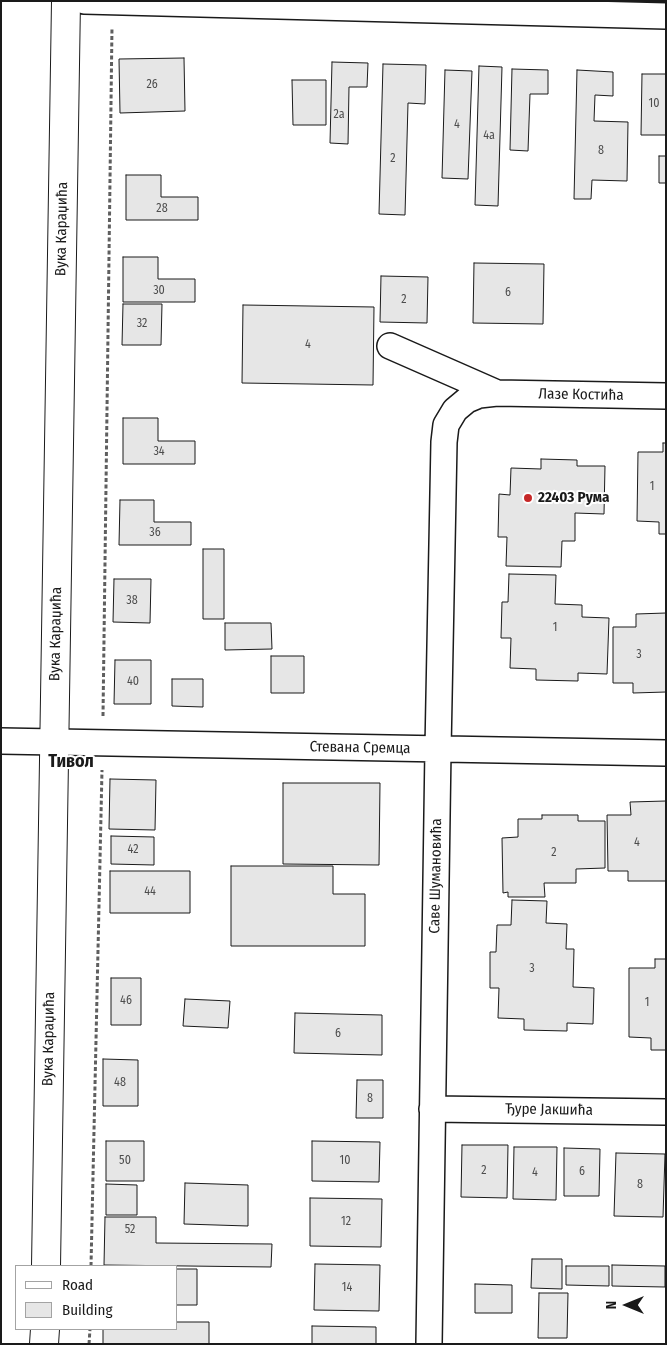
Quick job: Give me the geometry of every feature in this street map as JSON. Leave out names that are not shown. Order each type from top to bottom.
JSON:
[{"type":"main road","name":"Вука Караџића","points":[[46,1265],[66,1]]},
{"type":"main road","points":[[44,1344],[45,1330]]},
{"type":"street","points":[[84,1],[666,16]]},
{"type":"street","name":"Лазе Костића","points":[[390,346],[497,393]]},
{"type":"street","name":"Лазе Костића","points":[[455,410],[466,400],[479,395],[497,393],[666,396]]},
{"type":"street","name":"Саве Шумановића","points":[[429,1344],[444,442],[446,425],[455,410]]},
{"type":"street","name":"Стевана Сремца","points":[[1,741],[666,753]]},
{"type":"street","name":"Ђуре Јакшића","points":[[432,1108],[666,1112]]},
{"type":"path","points":[[91,1265],[103,742],[112,3]]},
{"type":"path","points":[[89,1344],[90,1330]]},
{"type":"building","points":[[184,58],[185,111],[120,113],[119,59]]},
{"type":"building","points":[[332,62],[368,63],[367,87],[349,87],[348,144],[330,143]]},
{"type":"building","points":[[383,64],[426,65],[425,104],[408,103],[405,215],[379,214]]},
{"type":"building","points":[[479,66],[502,67],[498,206],[475,205]]},
{"type":"building","points":[[512,69],[548,70],[548,94],[530,94],[528,151],[510,150]]},
{"type":"building","points":[[445,70],[472,71],[468,179],[442,178]]},
{"type":"building","points":[[577,70],[613,72],[613,96],[595,95],[594,121],[628,122],[627,181],[592,180],[591,199],[574,199]]},
{"type":"building","points":[[642,74],[666,74],[666,135],[641,135]]},
{"type":"building","points":[[292,80],[326,80],[326,125],[293,125]]},
{"type":"building","points":[[659,156],[666,156],[666,183],[659,183]]},
{"type":"building","points":[[126,175],[161,175],[161,197],[198,197],[198,220],[126,220]]},
{"type":"building","points":[[123,257],[158,257],[158,279],[195,279],[195,302],[123,302]]},
{"type":"building","points":[[474,263],[544,264],[543,324],[473,323]]},
{"type":"building","points":[[381,276],[428,277],[427,323],[380,322]]},
{"type":"building","points":[[123,304],[162,304],[161,345],[122,345]]},
{"type":"building","points":[[243,305],[374,307],[373,385],[242,383]]},
{"type":"building","points":[[123,418],[158,418],[158,441],[195,441],[195,464],[123,464]]},
{"type":"building","points":[[663,443],[666,443],[666,534],[659,534],[659,522],[637,521],[638,452],[663,452]]},
{"type":"building","points":[[541,459],[577,460],[577,466],[605,466],[604,514],[575,513],[575,541],[562,541],[561,567],[506,566],[507,537],[498,537],[499,494],[510,495],[511,468],[541,469]]},
{"type":"building","points":[[120,500],[154,500],[154,522],[191,522],[191,545],[119,545]]},
{"type":"building","points":[[203,549],[224,549],[224,619],[203,619]]},
{"type":"building","points":[[509,574],[556,575],[555,604],[582,605],[582,617],[609,618],[607,674],[578,673],[578,681],[536,680],[536,669],[510,668],[511,638],[501,638],[502,602],[508,602]]},
{"type":"building","points":[[114,579],[151,579],[150,623],[113,622]]},
{"type":"building","points":[[666,613],[666,692],[633,693],[633,683],[613,683],[613,627],[636,627],[636,614]]},
{"type":"building","points":[[225,623],[271,623],[272,649],[225,650]]},
{"type":"building","points":[[271,656],[304,656],[304,693],[271,693]]},
{"type":"building","points":[[115,660],[151,660],[151,704],[114,704]]},
{"type":"building","points":[[172,679],[203,679],[203,707],[172,706]]},
{"type":"building","points":[[110,779],[156,780],[155,830],[109,829]]},
{"type":"building","points":[[283,783],[380,783],[379,865],[283,864]]},
{"type":"building","points":[[666,801],[666,881],[628,881],[628,871],[608,871],[607,815],[631,815],[630,802]]},
{"type":"building","points":[[542,815],[578,815],[578,821],[605,821],[605,868],[576,869],[576,883],[544,883],[545,897],[508,897],[508,892],[503,893],[502,838],[518,837],[518,819],[542,819]]},
{"type":"building","points":[[111,836],[154,837],[154,865],[111,864]]},
{"type":"building","points":[[231,866],[333,866],[333,894],[365,894],[365,946],[231,946]]},
{"type":"building","points":[[110,871],[190,871],[190,913],[110,913]]},
{"type":"building","points":[[512,900],[547,901],[546,923],[567,924],[566,949],[574,949],[573,987],[594,988],[593,1024],[567,1023],[567,1031],[524,1030],[524,1019],[498,1018],[499,988],[490,988],[490,952],[496,952],[497,925],[511,925]]},
{"type":"building","points":[[655,959],[666,959],[666,1050],[651,1050],[651,1038],[629,1037],[629,968],[655,968]]},
{"type":"building","points":[[111,978],[141,978],[141,1025],[111,1025]]},
{"type":"building","points":[[185,999],[230,1001],[228,1028],[183,1026]]},
{"type":"building","points":[[295,1013],[382,1015],[382,1055],[294,1053]]},
{"type":"building","points":[[103,1059],[138,1060],[138,1106],[103,1106]]},
{"type":"building","points":[[357,1080],[383,1080],[383,1118],[356,1118]]},
{"type":"building","points":[[106,1141],[144,1141],[144,1181],[106,1181]]},
{"type":"building","points":[[312,1141],[380,1142],[379,1182],[312,1181]]},
{"type":"building","points":[[462,1145],[508,1145],[507,1198],[461,1197]]},
{"type":"building","points":[[514,1147],[557,1147],[556,1200],[513,1199]]},
{"type":"building","points":[[564,1148],[600,1149],[599,1196],[564,1196]]},
{"type":"building","points":[[616,1153],[665,1154],[663,1217],[614,1216]]},
{"type":"building","points":[[185,1183],[248,1185],[248,1226],[184,1224]]},
{"type":"building","points":[[106,1184],[137,1185],[137,1215],[106,1215]]},
{"type":"building","points":[[310,1198],[382,1199],[381,1247],[310,1246]]},
{"type":"building","points":[[105,1217],[156,1217],[156,1243],[272,1244],[271,1267],[104,1265]]},
{"type":"building","points":[[532,1259],[562,1259],[562,1289],[531,1288]]},
{"type":"building","points":[[315,1264],[380,1265],[379,1311],[314,1310]]},
{"type":"building","points":[[612,1265],[665,1266],[665,1287],[612,1286]]},
{"type":"building","points":[[566,1266],[609,1266],[609,1286],[566,1285]]},
{"type":"building","points":[[178,1269],[197,1269],[197,1305],[178,1305]]},
{"type":"building","points":[[475,1284],[512,1285],[512,1313],[475,1313]]},
{"type":"building","points":[[539,1293],[568,1293],[567,1338],[538,1338]]},
{"type":"building","points":[[178,1322],[209,1322],[209,1344],[103,1344],[103,1330],[178,1330]]},
{"type":"building","points":[[312,1326],[376,1327],[376,1344],[312,1344]]},
{"type":"place","name":"22403 Рума","points":[[528,498]]},
{"type":"district","name":"Тивол","points":[[71,762]]}]
